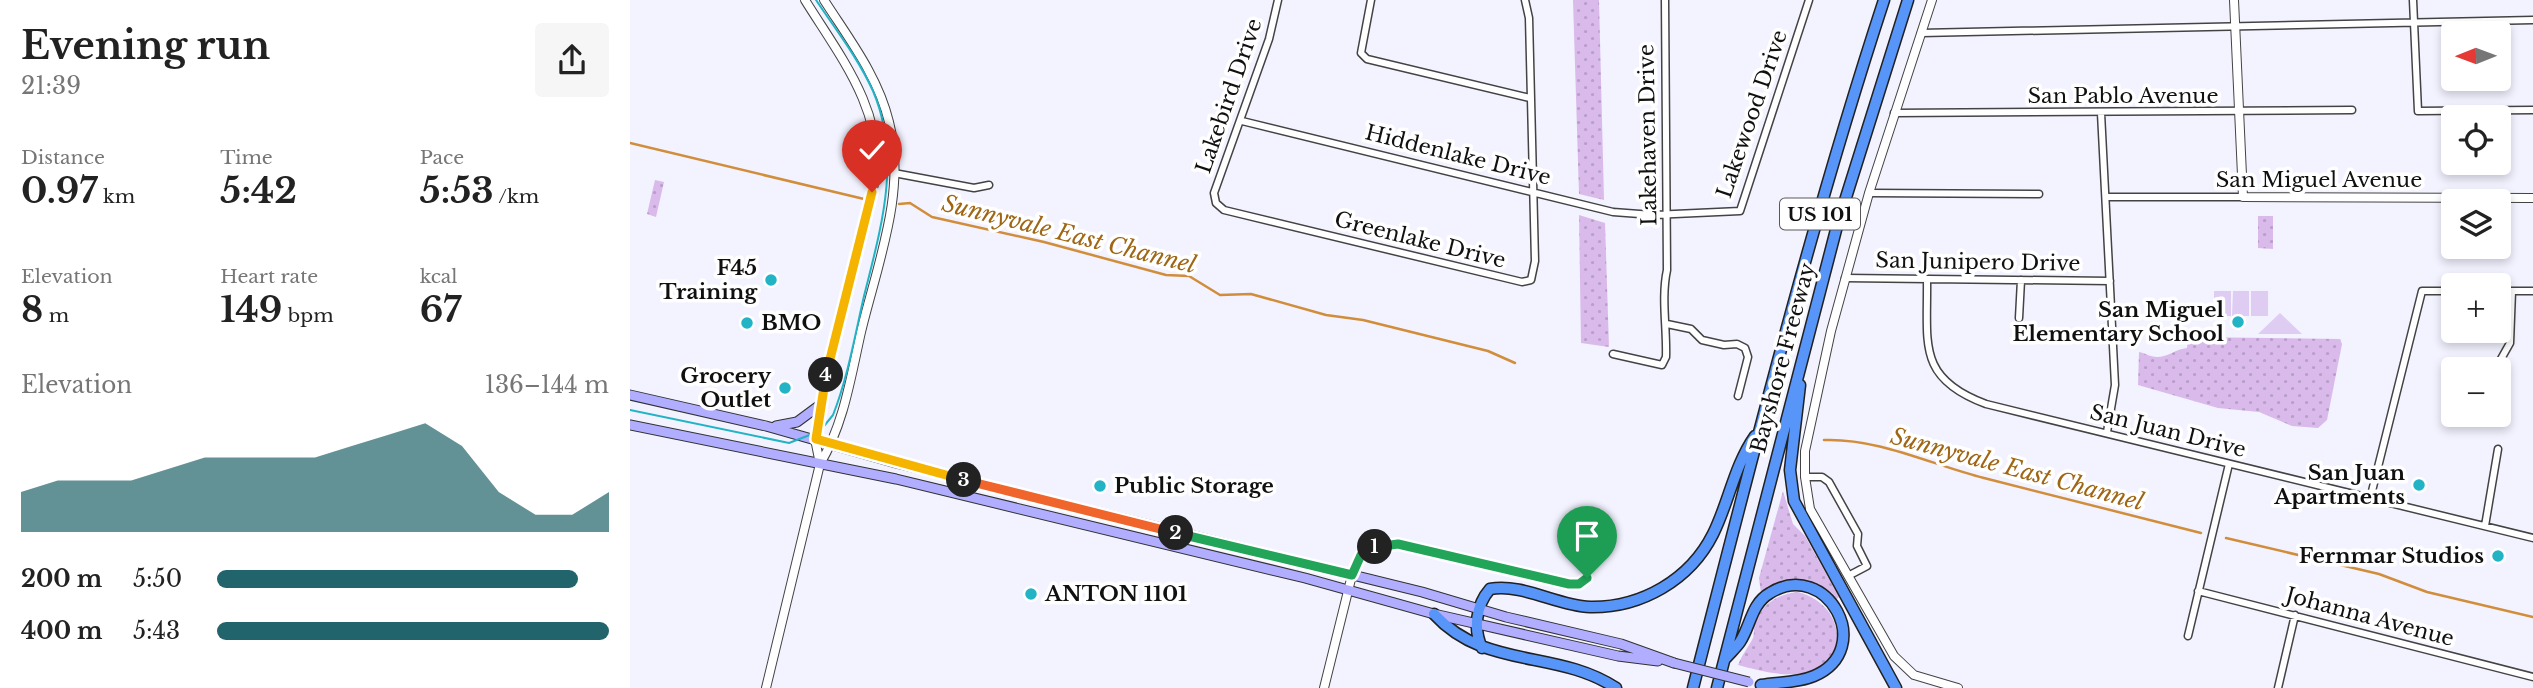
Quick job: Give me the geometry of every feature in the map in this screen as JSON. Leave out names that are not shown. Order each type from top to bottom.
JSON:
[{"type":"highway","name":"Bayshore Freeway","points":[[1693,688],[1760,429],[1857,82],[1884,0]]},
{"type":"highway","name":"Bayshore Freeway","points":[[1717,688],[1801,360],[1851,178],[1908,0]]},
{"type":"highway","points":[[1801,360],[1790,470],[1794,501],[1896,688]]},
{"type":"highway","points":[[1482,648],[1477,638],[1477,622],[1483,597],[1490,589],[1499,588],[1588,607],[1626,604],[1659,591],[1685,571],[1705,548],[1721,516],[1742,453],[1760,429]]},
{"type":"highway","points":[[1725,659],[1740,643],[1756,607],[1772,592],[1793,586],[1808,587],[1824,595],[1838,611],[1843,629],[1837,657],[1828,668],[1809,678],[1763,686]]},
{"type":"highway","points":[[1434,614],[1467,642],[1589,674],[1616,688]]},
{"type":"main road","points":[[630,395],[766,426],[896,463],[1352,575],[1621,644],[1674,663],[1773,688]]},
{"type":"main road","points":[[766,426],[797,422],[820,405]]},
{"type":"main road","points":[[630,425],[1023,509],[1434,614],[1608,653],[1674,663]]},
{"type":"street","points":[[805,0],[859,89],[871,118],[877,154],[875,180],[820,405],[816,439],[820,464]]},
{"type":"street","points":[[768,688],[820,464],[832,444],[889,219],[894,173],[890,122],[872,74],[824,0]]},
{"type":"street","name":"Lakebird Drive","points":[[1216,203],[1214,193],[1242,121],[1278,0]]},
{"type":"street","points":[[1371,0],[1361,45],[1361,53],[1367,59],[1530,98]]},
{"type":"street","points":[[1525,0],[1529,18],[1533,191]]},
{"type":"street","name":"Lakehaven Drive","points":[[1665,0],[1667,270],[1662,292],[1667,304],[1667,324]]},
{"type":"street","name":"Lakewood Drive","points":[[1667,215],[1740,212],[1809,0]]},
{"type":"street","points":[[1932,0],[1894,113],[1845,278],[1805,451],[1804,477],[1810,509],[1894,656],[1914,676],[1958,688]]},
{"type":"street","points":[[2234,0],[2243,197]]},
{"type":"street","points":[[2413,0],[2417,111],[2533,110]]},
{"type":"street","points":[[1921,33],[2533,20]]},
{"type":"street","name":"San Pablo Avenue","points":[[1894,113],[2239,113],[2352,110]]},
{"type":"street","points":[[2101,113],[2115,385],[2107,432]]},
{"type":"street","name":"Hiddenlake Drive","points":[[1242,121],[1613,212],[1667,215]]},
{"type":"street","points":[[894,173],[974,188],[989,185]]},
{"type":"street","name":"Greenlake Drive","points":[[1216,203],[1224,210],[1522,282],[1531,280],[1535,273],[1533,191]]},
{"type":"street","points":[[1869,193],[2039,194]]},
{"type":"street","name":"San Miguel Avenue","points":[[2106,197],[2533,198]]},
{"type":"street","name":"San Junipero Drive","points":[[1845,278],[2110,282]]},
{"type":"street","name":"San Juan Drive","points":[[1927,279],[1928,348],[1934,367],[1943,381],[1961,395],[1986,404],[2533,538]]},
{"type":"street","points":[[2019,318],[2021,280]]},
{"type":"street","points":[[2370,499],[2422,290],[2441,291]]},
{"type":"street","points":[[2502,357],[2510,343],[2512,291],[2533,291]]},
{"type":"street","points":[[1613,354],[1662,365],[1666,357],[1667,324],[1691,329],[1702,340],[1724,345],[1737,344],[1745,348],[1748,357],[1738,396]]},
{"type":"street","points":[[2485,526],[2497,449]]},
{"type":"street","points":[[2188,636],[2229,464]]},
{"type":"street","points":[[1804,477],[1822,477],[1829,482],[1858,534],[1857,546],[1867,566],[1848,576]]},
{"type":"street","points":[[1324,688],[1352,575],[1364,553],[1375,547],[1398,544],[1569,584],[1579,584],[1587,578]]},
{"type":"street","name":"Johanna Avenue","points":[[2198,591],[2533,677]]},
{"type":"street","points":[[2278,688],[2295,615]]},
{"type":"shaded area","points":[[1573,0],[1599,0],[1604,200],[1579,194]]},
{"type":"shaded area","points":[[655,180],[664,182],[656,217],[647,214]]},
{"type":"shaded area","points":[[1579,215],[1605,223],[1609,347],[1581,343]]},
{"type":"shaded area","points":[[2258,216],[2273,216],[2273,249],[2258,248]]},
{"type":"shaded area","points":[[2214,291],[2231,291],[2231,316],[2214,316]]},
{"type":"shaded area","points":[[2233,291],[2249,291],[2249,316],[2232,316]]},
{"type":"shaded area","points":[[2251,291],[2268,291],[2268,316],[2251,316]]},
{"type":"shaded area","points":[[2280,313],[2302,334],[2258,334]]},
{"type":"shaded area","points":[[2188,337],[2340,339],[2342,344],[2327,420],[2318,428],[2292,426],[2259,412],[2218,408],[2138,385],[2139,352],[2154,357],[2165,356],[2187,348]]},
{"type":"shaded area","points":[[1783,491],[1793,524],[1805,536],[1839,597],[1837,599],[1820,588],[1761,593],[1759,578]]},
{"type":"shaded area","points":[[1798,592],[1813,598],[1833,619],[1837,632],[1831,656],[1822,665],[1799,674],[1773,673],[1738,665],[1753,638],[1761,611],[1771,601]]},
{"type":"waterway","name":"Sunnyvale East Channel","points":[[630,143],[864,199]]},
{"type":"waterway","name":"Sunnyvale East Channel","points":[[899,204],[910,203],[932,217],[1044,242],[1166,275],[1189,276],[1220,295],[1251,294],[1326,315],[1363,320],[1488,351],[1515,363]]},
{"type":"waterway","name":"Sunnyvale East Channel","points":[[1824,440],[1865,443],[1984,478],[2201,533]]},
{"type":"waterway","name":"Sunnyvale East Channel","points":[[2226,538],[2379,574],[2427,592],[2533,617]]},
{"type":"tram line","points":[[630,410],[789,443],[820,431],[833,415],[847,371],[877,245],[886,194],[886,142],[882,117],[873,91],[854,56],[816,0]]},
{"type":"place","name":"F45 Training","points":[[771,280]]},
{"type":"place","name":"San Miguel Elementary School","points":[[2238,322]]},
{"type":"place","name":"BMO","points":[[747,323]]},
{"type":"place","name":"Grocery Outlet","points":[[785,388]]},
{"type":"place","name":"San Juan Apartments","points":[[2419,485]]},
{"type":"place","name":"Public Storage","points":[[1100,486]]},
{"type":"place","name":"Fernmar Studios","points":[[2498,556]]},
{"type":"place","name":"ANTON 1101","points":[[1031,594]]},
{"type":"route","points":[[872,192],[822,394],[816,439],[896,463],[1352,575],[1357,559],[1364,553],[1375,547],[1398,544],[1569,584],[1579,584],[1587,578]]}]
